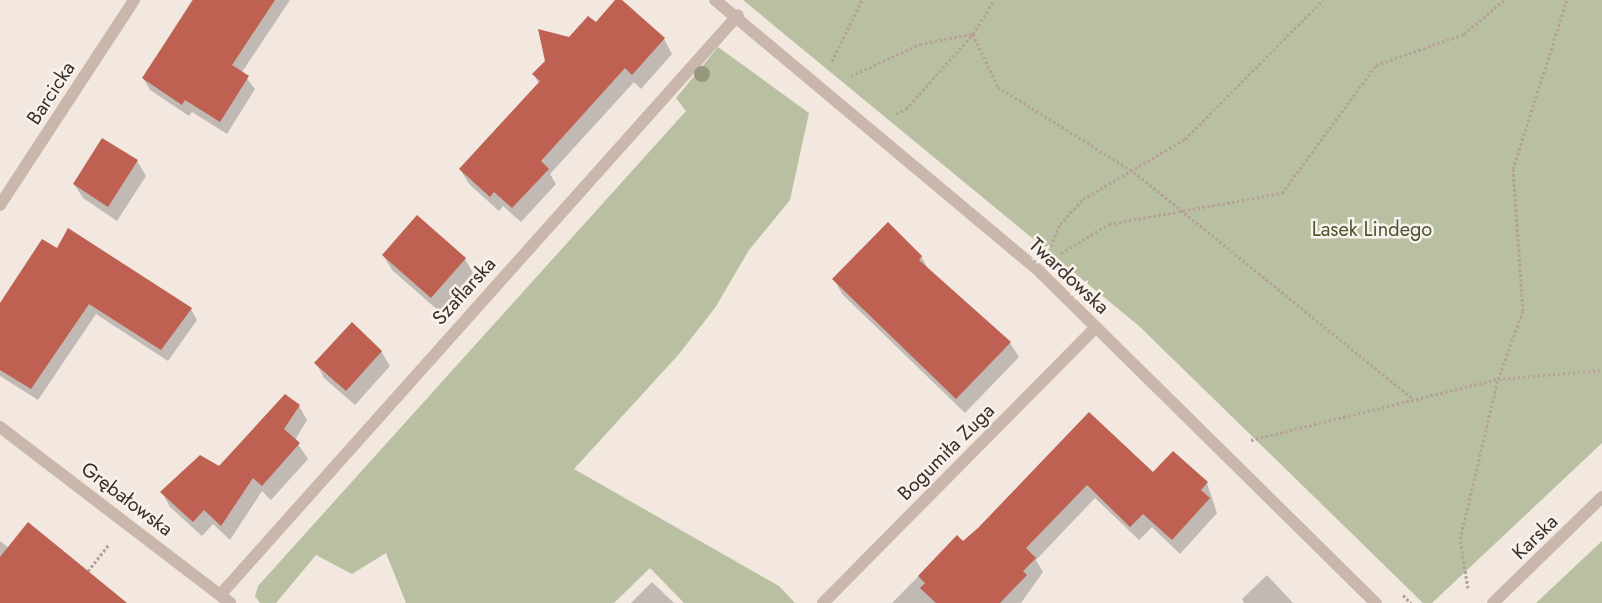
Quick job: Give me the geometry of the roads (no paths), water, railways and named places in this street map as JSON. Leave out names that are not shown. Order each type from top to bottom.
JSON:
[{"type":"street","name":"Barcicka","points":[[0,206],[134,0]]},
{"type":"street","name":"Twardowska","points":[[715,0],[738,15],[1040,272],[1376,603]]},
{"type":"street","name":"Szaflarska","points":[[225,599],[738,15]]},
{"type":"street","name":"Bogumiła Zuga","points":[[823,603],[1096,327]]},
{"type":"street","name":"Grębałowska","points":[[0,427],[225,599]]},
{"type":"street","name":"Karska","points":[[1493,603],[1602,497]]},
{"type":"park label","name":"Lasek Lindego","points":[[1372,229]]}]
